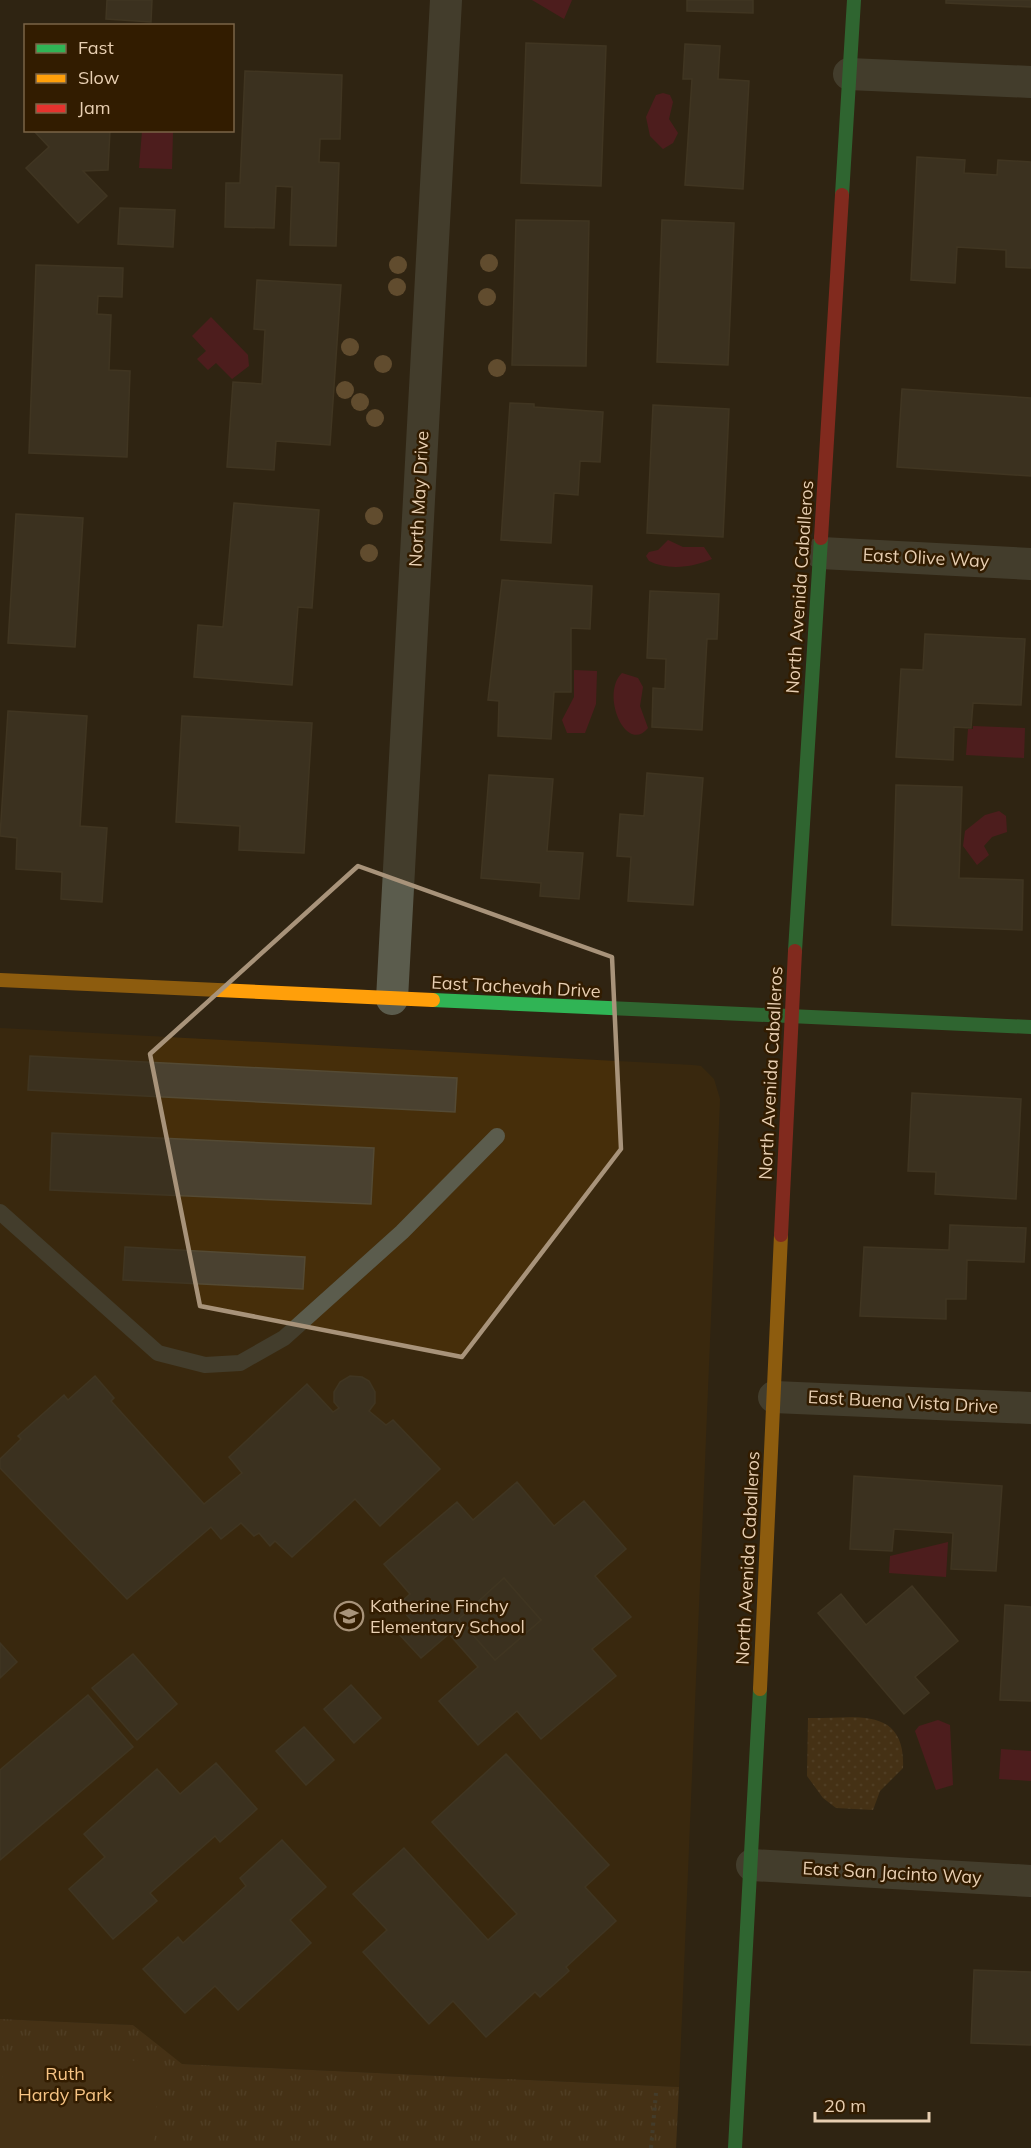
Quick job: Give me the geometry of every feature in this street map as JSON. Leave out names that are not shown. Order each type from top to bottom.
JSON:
[{"type":"street","name":"North May Drive","points":[[392,999],[446,0]]},
{"type":"street","name":"North Avenida Caballeros","points":[[735,2148],[752,1865],[791,1017],[854,0]]},
{"type":"street","points":[[849,74],[1031,82]]},
{"type":"street","name":"East Olive Way","points":[[821,552],[1031,564]]},
{"type":"street","name":"East Tachevah Drive","points":[[0,980],[1031,1028]]},
{"type":"street","name":"East Buena Vista Drive","points":[[774,1397],[1031,1408]]},
{"type":"street","name":"East San Jacinto Way","points":[[752,1865],[1031,1881]]},
{"type":"lane","points":[[0,1212],[158,1353],[205,1365],[240,1363],[284,1338],[402,1232],[497,1136]]},
{"type":"path","points":[[651,2148],[657,2093]]},
{"type":"highlighted area","points":[[358,866],[612,957],[621,1149],[462,1357],[200,1306],[150,1054]]},
{"type":"shaded area","points":[[532,0],[572,0],[564,19]]},
{"type":"shaded area","points":[[663,93],[670,95],[673,102],[669,119],[678,133],[673,143],[663,149],[650,136],[646,117],[656,95]]},
{"type":"shaded area","points":[[142,132],[173,132],[172,169],[139,168]]},
{"type":"shaded area","points":[[211,317],[248,355],[249,366],[232,379],[216,363],[208,370],[197,359],[206,351],[192,336]]},
{"type":"shaded area","points":[[668,540],[683,547],[704,547],[712,559],[681,567],[665,566],[649,561],[646,556],[649,552],[658,550]]},
{"type":"shaded area","points":[[574,670],[597,671],[596,704],[585,733],[567,733],[562,720],[574,697]]},
{"type":"shaded area","points":[[622,673],[638,678],[643,687],[640,706],[648,728],[640,734],[632,734],[624,728],[618,718],[614,694],[616,682]]},
{"type":"shaded area","points":[[973,726],[1025,728],[1024,758],[966,755],[968,729],[973,729]]},
{"type":"shaded area","points":[[999,811],[1006,816],[1007,832],[992,837],[984,846],[989,855],[977,865],[963,846],[965,831],[985,815]]},
{"type":"shaded area","name":"Katherine Finchy Elementary School","points":[[0,1028],[692,1065],[701,1066],[714,1079],[720,1099],[679,2087],[181,2064],[133,2025],[0,2019]]},
{"type":"shaded area","points":[[948,1542],[946,1577],[889,1573],[890,1556]]},
{"type":"shaded area","points":[[938,1720],[950,1725],[953,1785],[936,1790],[915,1731],[919,1726]]},
{"type":"shaded area","points":[[1001,1749],[1031,1751],[1031,1781],[999,1779]]},
{"type":"green space","points":[[808,1718],[873,1719],[886,1724],[896,1733],[902,1748],[903,1768],[880,1791],[873,1810],[836,1808],[823,1798],[807,1776]]},
{"type":"green space","name":"Ruth Hardy Park","points":[[0,2019],[133,2025],[182,2064],[679,2087],[676,2148],[0,2148]]},
{"type":"green space","points":[[3,2054],[159,2062],[154,2148],[0,2148]]},
{"type":"building","points":[[107,0],[152,0],[151,22],[106,19]]},
{"type":"building","points":[[687,0],[753,0],[753,13],[687,11]]},
{"type":"building","points":[[946,0],[1031,0],[1031,7],[946,3]]},
{"type":"building","points":[[526,43],[606,46],[601,186],[521,183]]},
{"type":"building","points":[[685,44],[720,46],[718,79],[749,81],[743,189],[685,185],[692,79],[683,79]]},
{"type":"building","points":[[245,71],[342,75],[340,139],[320,139],[319,162],[339,163],[336,246],[290,245],[292,187],[276,186],[274,228],[225,227],[226,183],[240,183]]},
{"type":"building","points":[[35,132],[110,132],[108,170],[83,171],[107,196],[78,223],[26,168],[49,147]]},
{"type":"building","points":[[917,157],[965,160],[964,173],[997,175],[998,160],[1031,162],[1031,268],[1006,267],[1006,250],[957,247],[955,283],[911,280]]},
{"type":"building","points":[[120,208],[175,210],[173,247],[118,244]]},
{"type":"building","points":[[516,220],[589,221],[586,366],[512,365]]},
{"type":"building","points":[[662,220],[734,223],[728,365],[657,362]]},
{"type":"building","points":[[36,265],[123,268],[122,297],[98,296],[97,314],[111,315],[109,370],[130,371],[127,457],[29,453]]},
{"type":"building","points":[[257,280],[341,285],[330,445],[276,441],[274,470],[227,467],[233,382],[262,384],[265,330],[254,329]]},
{"type":"building","points":[[902,389],[1031,398],[1031,476],[897,467]]},
{"type":"building","points":[[510,403],[603,412],[600,462],[580,461],[578,495],[554,493],[551,543],[501,540]]},
{"type":"building","points":[[653,405],[729,409],[723,537],[647,533]]},
{"type":"building","points":[[234,503],[319,510],[312,608],[298,607],[292,685],[194,677],[198,625],[223,627]]},
{"type":"building","points":[[16,514],[83,518],[75,647],[8,643]]},
{"type":"building","points":[[502,580],[592,586],[590,629],[571,628],[571,692],[554,692],[551,739],[498,736],[499,701],[488,700]]},
{"type":"building","points":[[650,591],[719,594],[717,639],[707,639],[702,730],[652,727],[653,688],[665,689],[666,659],[647,658]]},
{"type":"building","points":[[925,634],[1025,639],[1021,705],[973,703],[971,728],[954,727],[953,760],[896,757],[901,669],[923,670]]},
{"type":"building","points":[[8,711],[87,716],[80,826],[107,828],[102,902],[61,899],[62,872],[16,869],[17,838],[0,836]]},
{"type":"building","points":[[182,716],[312,723],[304,853],[239,850],[240,826],[176,822]]},
{"type":"building","points":[[647,773],[703,778],[693,905],[628,901],[631,857],[617,856],[620,814],[644,816]]},
{"type":"building","points":[[489,775],[553,779],[547,851],[583,853],[579,899],[540,896],[541,883],[481,878]]},
{"type":"building","points":[[896,785],[962,787],[959,878],[1023,880],[1022,930],[892,925]]},
{"type":"building","points":[[30,1056],[457,1078],[455,1112],[28,1090]]},
{"type":"building","points":[[912,1093],[1021,1099],[1016,1199],[935,1194],[936,1172],[908,1171]]},
{"type":"building","points":[[52,1133],[374,1148],[371,1204],[50,1190]]},
{"type":"building","points":[[950,1225],[1026,1228],[1024,1262],[967,1260],[966,1299],[946,1299],[946,1319],[860,1316],[864,1247],[949,1250]]},
{"type":"building","points":[[125,1247],[305,1257],[303,1289],[123,1280]]},
{"type":"building","points":[[95,1376],[114,1398],[111,1401],[204,1504],[242,1473],[229,1457],[307,1384],[333,1412],[339,1408],[334,1402],[334,1392],[340,1382],[350,1376],[362,1377],[369,1381],[375,1392],[375,1403],[369,1411],[386,1425],[393,1420],[440,1469],[380,1526],[355,1499],[292,1557],[275,1541],[270,1546],[259,1533],[254,1536],[241,1523],[221,1539],[211,1527],[127,1599],[0,1468],[0,1459],[21,1439],[18,1436],[64,1395],[68,1400]]},
{"type":"building","points":[[854,1476],[1002,1486],[996,1571],[951,1569],[953,1533],[894,1529],[892,1551],[850,1549]]},
{"type":"building","points":[[517,1482],[554,1526],[584,1501],[626,1549],[595,1576],[631,1617],[592,1649],[616,1676],[541,1739],[517,1711],[478,1745],[439,1701],[478,1667],[449,1634],[421,1658],[398,1633],[412,1621],[398,1605],[410,1594],[384,1564],[457,1502],[473,1520]],"holes":[[[504,1578],[541,1620],[495,1660],[459,1619]]]},
{"type":"building","points":[[504,1578],[541,1620],[495,1660],[459,1619]]},
{"type":"building","points":[[912,1586],[958,1641],[915,1677],[929,1693],[904,1714],[818,1613],[841,1594],[866,1625]]},
{"type":"building","points":[[1005,1605],[1031,1607],[1031,1701],[1000,1700]]},
{"type":"building","points":[[0,1643],[17,1662],[0,1678]]},
{"type":"building","points":[[133,1654],[177,1704],[137,1740],[92,1688]]},
{"type":"building","points":[[351,1685],[381,1718],[354,1743],[324,1709]]},
{"type":"building","points":[[88,1695],[133,1747],[0,1860],[0,1770]]},
{"type":"building","points":[[304,1727],[334,1760],[306,1785],[276,1751]]},
{"type":"building","points":[[506,1754],[609,1865],[585,1887],[616,1921],[566,1967],[569,1971],[540,1997],[535,1992],[486,2037],[453,2001],[429,2024],[363,1952],[387,1930],[353,1894],[404,1848],[488,1940],[517,1914],[432,1822]]},
{"type":"building","points":[[216,1763],[257,1809],[220,1842],[215,1836],[150,1893],[157,1901],[113,1939],[69,1889],[105,1857],[84,1834],[157,1769],[180,1794]]},
{"type":"building","points":[[282,1840],[326,1887],[290,1920],[311,1943],[238,2010],[215,1986],[185,2013],[143,1969],[178,1937],[183,1943],[246,1886],[240,1878]]},
{"type":"building","points":[[974,1970],[1031,1972],[1031,2045],[971,2043]]},
{"type":"traffic: fast","points":[[842,195],[854,0]]},
{"type":"traffic: fast","points":[[795,951],[821,538]]},
{"type":"traffic: fast","points":[[433,1000],[1031,1027]]},
{"type":"traffic: fast","points":[[735,2148],[760,1689]]},
{"type":"traffic: slow","points":[[0,980],[433,1000]]},
{"type":"traffic: slow","points":[[760,1689],[781,1235]]},
{"type":"traffic: jam","points":[[821,538],[842,195]]},
{"type":"traffic: jam","points":[[781,1235],[795,951]]},
{"type":"place","name":"Katherine Finchy Elementary School","points":[[349,1616]]}]
